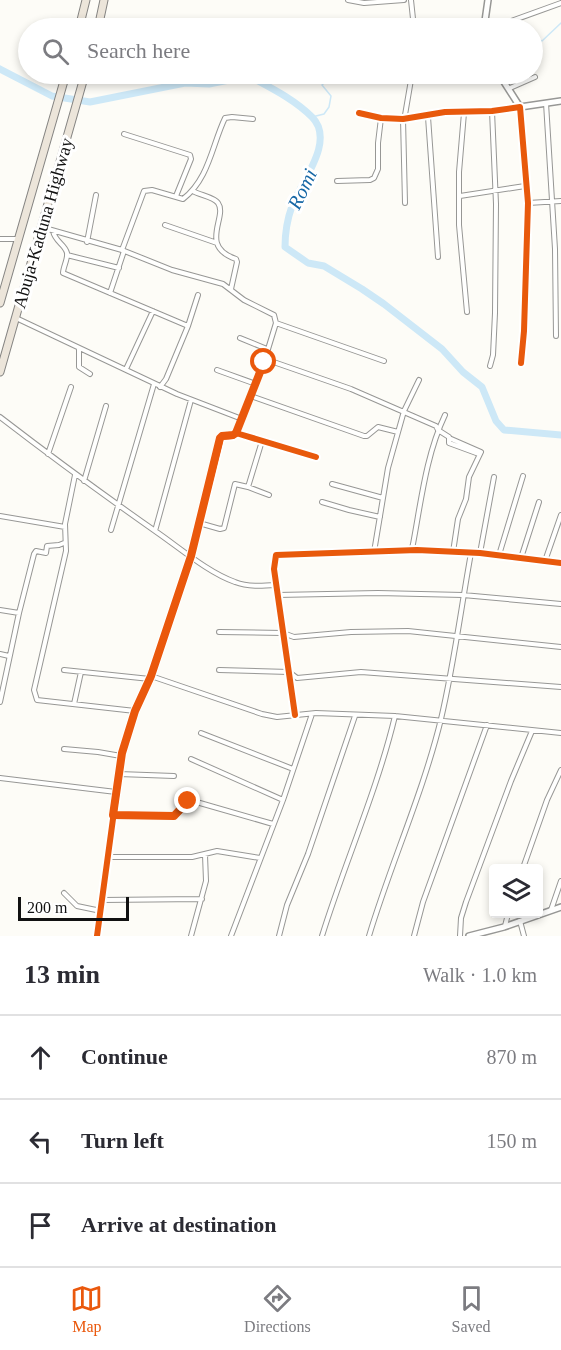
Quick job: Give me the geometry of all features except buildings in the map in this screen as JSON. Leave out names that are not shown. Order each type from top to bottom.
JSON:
[{"type":"highway","points":[[82,18],[86,0]]},
{"type":"highway","points":[[100,18],[104,0]]},
{"type":"highway","name":"Abuja-Kaduna Highway","points":[[0,303],[4,276],[19,239],[63,84]]},
{"type":"highway","name":"Abuja-Kaduna Highway","points":[[0,372],[82,84]]},
{"type":"street","points":[[351,1],[364,3],[404,0]]},
{"type":"street","points":[[411,0],[413,18]]},
{"type":"street","points":[[485,18],[488,0]]},
{"type":"street","points":[[520,18],[561,3]]},
{"type":"street","points":[[409,118],[405,115],[410,84]]},
{"type":"street","points":[[507,84],[520,106],[528,203],[521,363]]},
{"type":"street","points":[[510,88],[519,84]]},
{"type":"street","points":[[359,113],[403,120],[445,112],[492,111],[561,101]]},
{"type":"street","points":[[546,103],[555,249],[556,336]]},
{"type":"street","points":[[490,366],[493,355],[495,313],[492,111]]},
{"type":"street","points":[[464,112],[459,172],[459,225],[467,312]]},
{"type":"street","points":[[428,117],[438,257]]},
{"type":"street","points":[[110,293],[144,191],[152,190],[183,200],[193,191],[213,153],[225,118],[253,119]]},
{"type":"street","points":[[337,181],[374,178],[378,169],[381,118]]},
{"type":"street","points":[[403,120],[405,203]]},
{"type":"street","points":[[123,135],[190,154],[191,159],[176,196]]},
{"type":"street","points":[[460,196],[525,186]]},
{"type":"street","points":[[193,191],[218,202]]},
{"type":"street","points":[[87,242],[96,195]]},
{"type":"street","points":[[220,197],[217,244],[222,252],[236,259],[237,262],[231,289]]},
{"type":"street","points":[[528,203],[561,201]]},
{"type":"street","points":[[165,225],[217,244]]},
{"type":"street","points":[[41,227],[123,251],[172,270],[223,284],[244,300],[274,315],[276,323],[265,360],[236,433]]},
{"type":"street","points":[[53,231],[55,239],[64,247],[67,255],[63,273],[188,327]]},
{"type":"street","points":[[0,238],[19,239]]},
{"type":"street","points":[[67,255],[118,268]]},
{"type":"street","points":[[160,387],[166,379],[188,327],[198,295]]},
{"type":"street","points":[[126,369],[153,311]]},
{"type":"street","points":[[15,318],[160,387],[242,419]]},
{"type":"street","points":[[276,323],[384,361]]},
{"type":"street","points":[[240,338],[267,349]]},
{"type":"street","points":[[79,348],[78,367],[90,374]]},
{"type":"street","points":[[265,360],[351,389],[404,411],[436,426],[449,437],[449,443],[478,454],[458,519],[453,552]]},
{"type":"street","points":[[217,370],[256,384]]},
{"type":"street","points":[[374,552],[388,468],[404,411],[419,380]]},
{"type":"street","points":[[111,530],[154,384]]},
{"type":"street","points":[[48,454],[71,387]]},
{"type":"street","points":[[250,396],[364,436],[378,427],[398,432]]},
{"type":"street","points":[[155,531],[191,400]]},
{"type":"street","points":[[84,481],[106,406]]},
{"type":"street","points":[[417,550],[412,548],[438,430],[445,415]]},
{"type":"street","points":[[0,417],[75,475],[191,556],[235,582],[257,586],[276,585]]},
{"type":"street","points":[[97,936],[121,756],[191,556],[220,438],[236,433],[315,457]]},
{"type":"street","points":[[248,487],[262,441]]},
{"type":"street","points":[[75,475],[65,527],[66,551],[34,690],[38,700],[135,711]]},
{"type":"street","points":[[499,555],[523,476]]},
{"type":"street","points":[[480,553],[494,477]]},
{"type":"street","points":[[332,484],[383,498]]},
{"type":"street","points":[[199,523],[224,528],[234,485],[248,487],[269,495]]},
{"type":"street","points":[[322,502],[380,517]]},
{"type":"street","points":[[520,558],[539,502]]},
{"type":"street","points":[[545,561],[561,515]]},
{"type":"street","points":[[0,516],[65,527]]},
{"type":"street","points":[[0,702],[34,554],[36,551],[46,553],[47,546],[65,542]]},
{"type":"street","points":[[295,715],[273,569],[276,555],[417,550],[480,553],[561,563]]},
{"type":"street","points":[[369,936],[441,720],[471,553]]},
{"type":"street","points":[[277,595],[386,593],[464,595],[561,604]]},
{"type":"street","points":[[0,610],[19,613]]},
{"type":"street","points":[[219,632],[283,633],[294,637],[351,632],[408,632],[561,647]]},
{"type":"street","points":[[0,654],[9,656]]},
{"type":"street","points":[[64,670],[150,677],[277,717],[312,714],[395,716],[561,733]]},
{"type":"street","points":[[219,670],[289,672],[297,678],[361,672],[561,687]]},
{"type":"street","points":[[74,704],[81,672]]},
{"type":"street","points":[[231,936],[283,800],[312,714]]},
{"type":"street","points":[[279,936],[287,905],[308,854],[355,715]]},
{"type":"street","points":[[322,936],[386,751],[395,716]]},
{"type":"street","points":[[414,936],[423,902],[487,725]]},
{"type":"street","points":[[460,936],[461,918],[466,902],[532,731]]},
{"type":"street","points":[[201,734],[294,769]]},
{"type":"street","points":[[64,749],[121,756]]},
{"type":"street","points":[[191,759],[283,800]]},
{"type":"street","points":[[525,864],[547,800],[561,770]]},
{"type":"street","points":[[119,774],[174,776]]},
{"type":"street","points":[[0,778],[116,792]]},
{"type":"street","points":[[113,815],[174,816],[184,803],[193,801],[273,824]]},
{"type":"street","points":[[108,857],[192,857],[217,851],[260,858]]},
{"type":"street","points":[[191,936],[206,881],[205,855]]},
{"type":"street","points":[[550,911],[561,881]]},
{"type":"street","points":[[64,893],[77,906],[101,911]]},
{"type":"street","points":[[102,900],[202,899]]},
{"type":"street","points":[[470,936],[561,907]]},
{"type":"street","points":[[504,927],[507,918]]},
{"type":"street","points":[[520,921],[524,936]]},
{"type":"waterway","points":[[543,40],[561,23]]},
{"type":"waterway","name":"Romi","points":[[0,69],[18,78]]},
{"type":"waterway","name":"Romi","points":[[29,84],[52,96],[90,102],[180,84]]},
{"type":"waterway","name":"Romi","points":[[263,84],[290,99],[312,117],[318,127],[320,138],[314,162],[290,211],[285,247],[308,263],[324,266],[362,289],[442,349],[463,372],[482,387],[496,421],[504,430],[561,435]]},
{"type":"waterway","points":[[312,117],[324,114],[329,107],[331,96],[323,84]]},
{"type":"cycle path","points":[[359,113],[381,118],[403,119],[445,112],[492,111],[520,107],[528,203],[521,363]]},
{"type":"cycle path","points":[[97,936],[122,753],[135,711],[151,676],[191,556],[221,437],[233,436],[236,433],[316,457]]},
{"type":"cycle path","points":[[295,715],[274,569],[276,555],[417,550],[480,553],[561,563]]},
{"type":"route","points":[[188,801],[174,816],[113,815],[122,753],[135,711],[151,676],[191,556],[220,438],[235,435],[264,362]]}]
